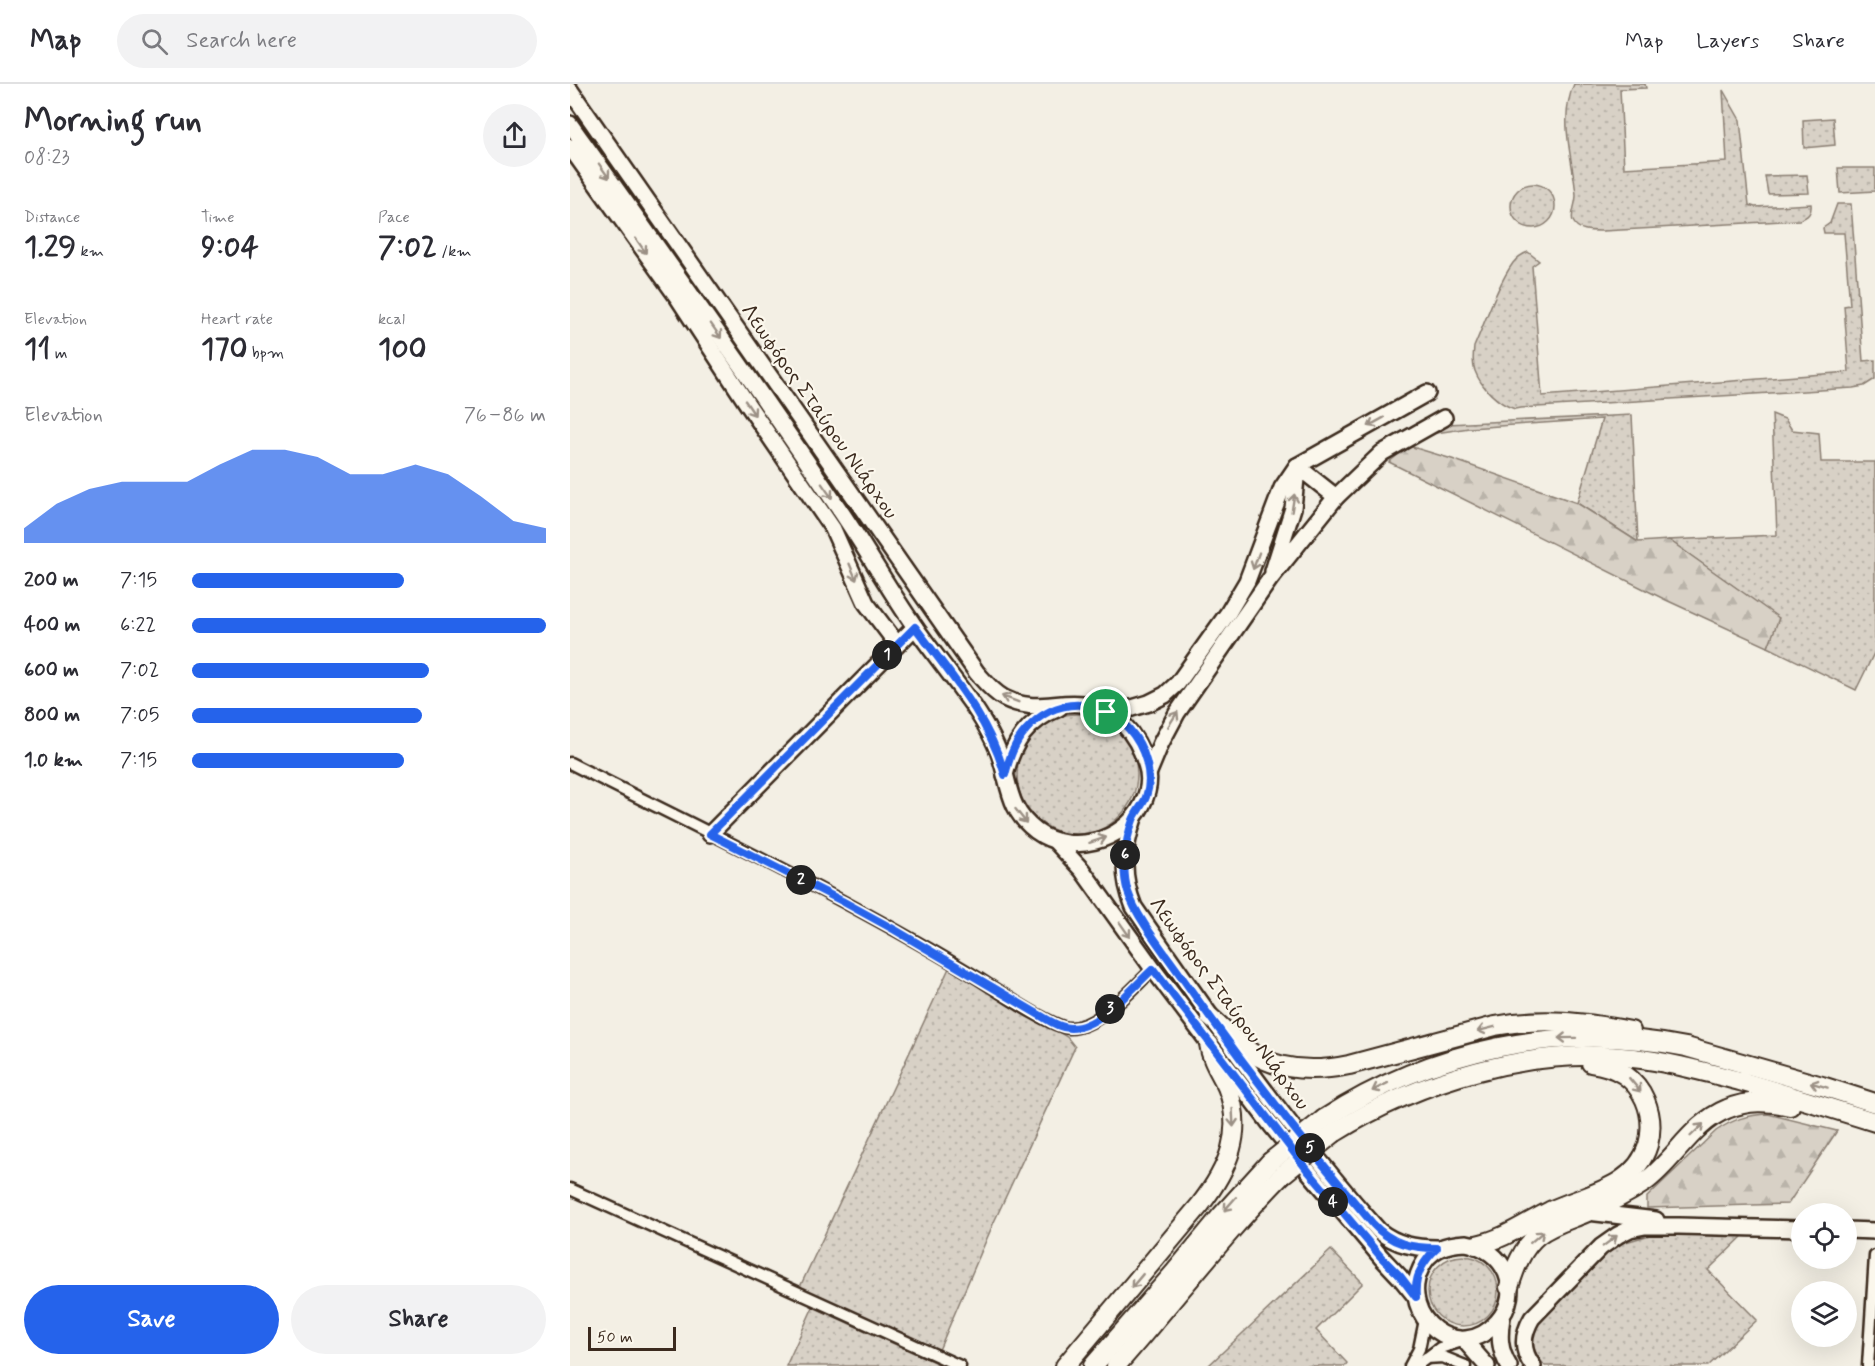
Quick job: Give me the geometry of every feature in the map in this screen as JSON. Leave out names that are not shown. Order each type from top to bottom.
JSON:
[{"type":"highway","points":[[1210,1017],[1260,1057],[1289,1067],[1311,1070],[1349,1065],[1495,1026],[1519,1022],[1586,1022],[1634,1032],[1666,1044],[1739,1062],[1875,1103]]},
{"type":"highway","points":[[1093,1366],[1221,1216],[1329,1126],[1352,1101],[1440,1062],[1487,1049],[1556,1039],[1599,1038],[1666,1044]]},
{"type":"highway","points":[[1065,1366],[1200,1205],[1212,1189],[1230,1155],[1234,1115],[1230,1097],[1213,1061],[1209,1044]]},
{"type":"highway","points":[[1329,1126],[1447,1081],[1504,1065],[1563,1057],[1599,1056],[1654,1061],[1716,1075],[1875,1122]]},
{"type":"highway","points":[[1476,1245],[1501,1237],[1554,1210],[1621,1181],[1636,1168],[1645,1154],[1650,1124],[1647,1106],[1640,1090],[1627,1076],[1614,1068],[1563,1057]]},
{"type":"highway","points":[[1509,1287],[1521,1255],[1533,1239],[1546,1230],[1625,1194],[1644,1182],[1659,1170],[1706,1121],[1727,1109],[1762,1102],[1803,1108],[1830,1108]]},
{"type":"highway","points":[[1116,1366],[1257,1201],[1276,1168]]},
{"type":"main road","name":"Λεωφόρος Σταύρου Νιάρχου","points":[[570,90],[977,673],[998,694],[1011,700],[1031,706],[1083,704],[1106,712],[1130,730],[1140,747],[1149,772],[1149,787],[1134,818],[1126,847],[1125,878],[1134,907],[1210,1017],[1288,1120],[1379,1230],[1389,1239],[1407,1245],[1437,1248]]},
{"type":"main road","name":"Λεωφόρος Σταύρου Νιάρχου","points":[[570,124],[837,505],[915,627],[980,717],[995,744],[1011,800],[1020,816],[1039,834],[1056,842],[1075,845],[1092,843],[1113,834],[1134,818]]},
{"type":"main road","points":[[570,147],[678,298],[833,529],[866,603],[897,644]]},
{"type":"main road","points":[[1106,712],[1149,703],[1165,695],[1178,683],[1248,581],[1282,488],[1298,466],[1427,393]]},
{"type":"main road","points":[[1149,772],[1161,742],[1177,713],[1270,579],[1336,497],[1382,453],[1444,418]]},
{"type":"main road","points":[[1298,466],[1336,497]]},
{"type":"main road","points":[[1270,579],[1293,508],[1298,466]]},
{"type":"main road","points":[[710,834],[915,627]]},
{"type":"main road","points":[[1005,775],[1009,758],[1024,731],[1035,720],[1068,705]]},
{"type":"main road","name":"Λεωφόρος Σταύρου Νιάρχου","points":[[1056,842],[1087,877],[1209,1044],[1309,1172],[1416,1297]]},
{"type":"main road","points":[[1588,1212],[1652,1220],[1670,1226]]},
{"type":"main road","points":[[1533,1366],[1524,1347],[1524,1335],[1536,1313],[1594,1254],[1622,1233],[1637,1228],[1670,1226],[1791,1229]]},
{"type":"main road","points":[[1857,1230],[1875,1231]]},
{"type":"main road","points":[[1487,1366],[1465,1341],[1441,1333],[1425,1320],[1416,1297],[1415,1287],[1424,1261],[1437,1248],[1450,1244],[1476,1245],[1493,1254],[1503,1265],[1509,1287],[1509,1299],[1502,1317],[1499,1335],[1504,1359],[1509,1366]]},
{"type":"main road","points":[[1465,1341],[1485,1334],[1502,1317]]},
{"type":"street","points":[[570,762],[868,915],[1062,1027],[1081,1027],[1096,1020],[1153,969]]},
{"type":"street","points":[[570,1189],[960,1366]]},
{"type":"street","points":[[1868,1366],[1875,1256]]},
{"type":"street","points":[[1410,1366],[1419,1348],[1425,1320]]},
{"type":"street","points":[[1416,1366],[1446,1345],[1465,1341]]},
{"type":"street","points":[[1426,1358],[1443,1357],[1465,1366]]},
{"type":"green space","points":[[1574,84],[1645,84],[1646,88],[1620,89],[1624,168],[1727,162],[1723,90],[1740,120],[1749,205],[1755,207],[1811,204],[1810,212],[1799,220],[1603,231],[1578,227],[1572,219],[1576,195],[1567,125],[1569,98]]},
{"type":"green space","points":[[1833,118],[1835,145],[1804,148],[1803,120]]},
{"type":"green space","points":[[1838,168],[1875,168],[1875,191],[1840,193]]},
{"type":"green space","points":[[1807,175],[1809,193],[1768,194],[1765,176]]},
{"type":"green space","points":[[1533,184],[1549,190],[1555,206],[1549,222],[1533,228],[1517,222],[1511,206],[1517,190]]},
{"type":"green space","points":[[1837,204],[1851,204],[1863,361],[1875,360],[1875,379],[1864,386],[1515,409],[1496,399],[1486,389],[1475,371],[1474,347],[1497,292],[1516,259],[1528,252],[1539,261],[1532,266],[1542,396],[1849,372],[1844,306],[1850,305],[1844,233],[1824,233],[1823,228],[1830,223]]},
{"type":"green space","points":[[1772,414],[1785,419],[1792,430],[1819,433],[1821,462],[1875,462],[1875,651],[1856,690],[1768,647],[1778,618],[1669,540],[1777,535]]},
{"type":"green space","points":[[1632,415],[1638,542],[1577,503],[1602,419],[1469,428],[1429,434],[1448,424]]},
{"type":"green space","points":[[1409,446],[1577,503],[1638,542],[1669,540],[1779,618],[1768,647],[1666,600],[1389,462]]},
{"type":"green space","points":[[1077,714],[1100,718],[1120,731],[1133,751],[1137,774],[1133,797],[1120,817],[1100,830],[1077,834],[1054,830],[1034,817],[1021,797],[1017,774],[1021,751],[1034,731],[1054,718]]},
{"type":"green space","points":[[950,966],[1067,1037],[1075,1047],[994,1222],[939,1350],[800,1287]]},
{"type":"green space","points":[[1768,1114],[1837,1131],[1788,1204],[1647,1208],[1647,1197],[1716,1131],[1741,1118]]},
{"type":"green space","points":[[1660,1232],[1743,1236],[1708,1270],[1757,1320],[1708,1366],[1545,1366],[1533,1346],[1534,1335],[1539,1323],[1603,1256],[1619,1244]]},
{"type":"green space","points":[[1331,1250],[1363,1283],[1316,1330],[1347,1363],[1345,1366],[1208,1366]]},
{"type":"green space","points":[[1463,1256],[1476,1259],[1488,1266],[1495,1278],[1498,1291],[1495,1304],[1488,1316],[1476,1323],[1463,1326],[1450,1323],[1438,1316],[1431,1304],[1428,1291],[1431,1278],[1438,1266],[1450,1259]]},
{"type":"green space","points":[[813,1307],[943,1366],[786,1366]]},
{"type":"route","points":[[915,627],[973,706],[991,735],[1000,755],[1005,775],[1009,758],[1016,745],[1024,731],[1035,720],[1068,705],[1083,704],[1106,712],[1130,730],[1143,753],[1149,772],[1149,787],[1134,818],[1126,847],[1125,878],[1134,907],[1264,1090],[1373,1224],[1395,1242],[1419,1248],[1437,1248],[1424,1261],[1418,1275],[1415,1287],[1416,1297],[1271,1125],[1153,969],[1096,1020],[1081,1027],[1062,1027],[944,957],[842,901],[710,834],[915,627]]}]
